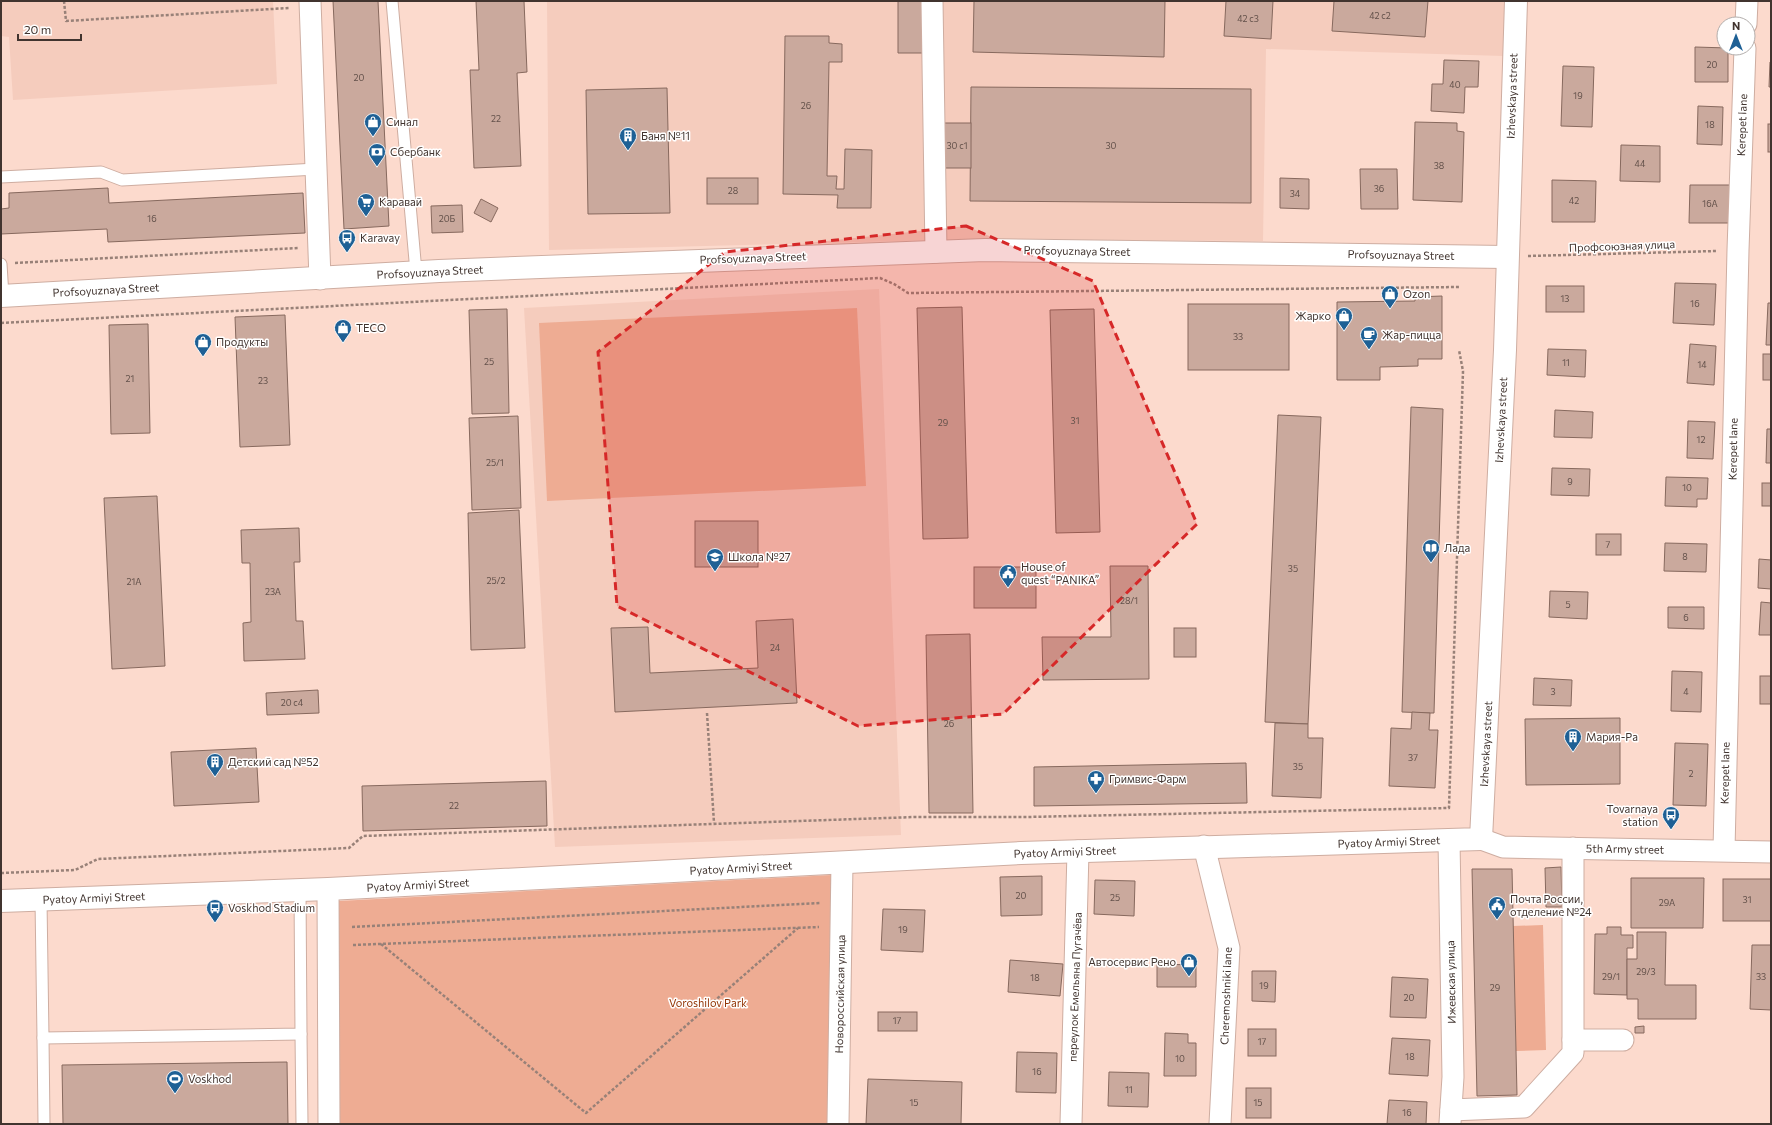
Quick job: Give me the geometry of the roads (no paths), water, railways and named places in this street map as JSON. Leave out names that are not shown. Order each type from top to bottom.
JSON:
[{"type":"main road","name":"Izhevskaya street","points":[[1481,839],[1505,350],[1506,257],[1516,1]]},
{"type":"main road","name":"Profsoyuznaya Street","points":[[2,296],[320,279],[416,272],[985,250],[1506,257]]},
{"type":"main road","name":"Pyatoy Armiyi Street","points":[[1,901],[328,889],[842,863],[925,857],[1204,846],[1481,839]]},
{"type":"street","points":[[932,1],[936,252]]},
{"type":"street","points":[[1746,16],[1747,1]]},
{"type":"street","points":[[310,4],[320,279]]},
{"type":"street","name":"Kerepet lane","points":[[1724,850],[1738,250],[1745,56]]},
{"type":"street","name":"5th Army street","points":[[1481,839],[1503,848],[1724,850],[1771,852]]},
{"type":"street","name":"Ижевская улица","points":[[1449,840],[1453,1077],[1450,1117]]},
{"type":"street","name":"Cheremoshniki lane","points":[[1204,846],[1229,948],[1220,1124]]},
{"type":"street","points":[[1450,1117],[1524,1107],[1573,1052],[1573,848]]},
{"type":"street","name":"переулок Емельяна Пугачёва","points":[[1071,1124],[1078,851]]},
{"type":"street","name":"Новороссийская улица","points":[[838,1124],[842,863]]},
{"type":"street","points":[[328,889],[329,1124]]},
{"type":"street","points":[[1573,1040],[1623,1040]]},
{"type":"lane","points":[[392,1],[416,272]]},
{"type":"lane","points":[[1,177],[101,172],[122,180],[316,169]]},
{"type":"lane","points":[[2,296],[5,264]]},
{"type":"lane","points":[[300,890],[300,1034],[302,1124]]},
{"type":"lane","points":[[41,900],[44,1124]]},
{"type":"lane","points":[[43,1038],[300,1034]]},
{"type":"place","name":"Синал","points":[[373,137]]},
{"type":"place","name":"Баня №11","points":[[628,151]]},
{"type":"place","name":"Сбербанк","points":[[377,167]]},
{"type":"place","name":"Каравай","points":[[366,217]]},
{"type":"place","name":"Karavay","points":[[347,253]]},
{"type":"place","name":"Ozon","points":[[1390,309]]},
{"type":"place","name":"Жарко","points":[[1344,331]]},
{"type":"place","name":"ТЕСО","points":[[343,343]]},
{"type":"place","name":"Жар-пицца","points":[[1369,350]]},
{"type":"place","name":"Продукты","points":[[203,357]]},
{"type":"place","name":"Лада","points":[[1431,563]]},
{"type":"place","name":"Школа №27","points":[[715,572]]},
{"type":"place","name":"House of quest “PANIKA”","points":[[1008,588]]},
{"type":"place","name":"Мария-Ра","points":[[1573,752]]},
{"type":"place","name":"Детский сад №52","points":[[215,777]]},
{"type":"place","name":"Гримвис-Фарм","points":[[1096,794]]},
{"type":"place","name":"Tovarnaya station","points":[[1671,830]]},
{"type":"place","name":"Почта России, отделение №24","points":[[1497,920]]},
{"type":"place","name":"Voskhod Stadium","points":[[215,923]]},
{"type":"place","name":"Автосервис Рено","points":[[1189,977]]},
{"type":"place","name":"Voskhod","points":[[175,1094]]},
{"type":"park label","name":"Voroshilov Park","points":[[708,1003]]}]
